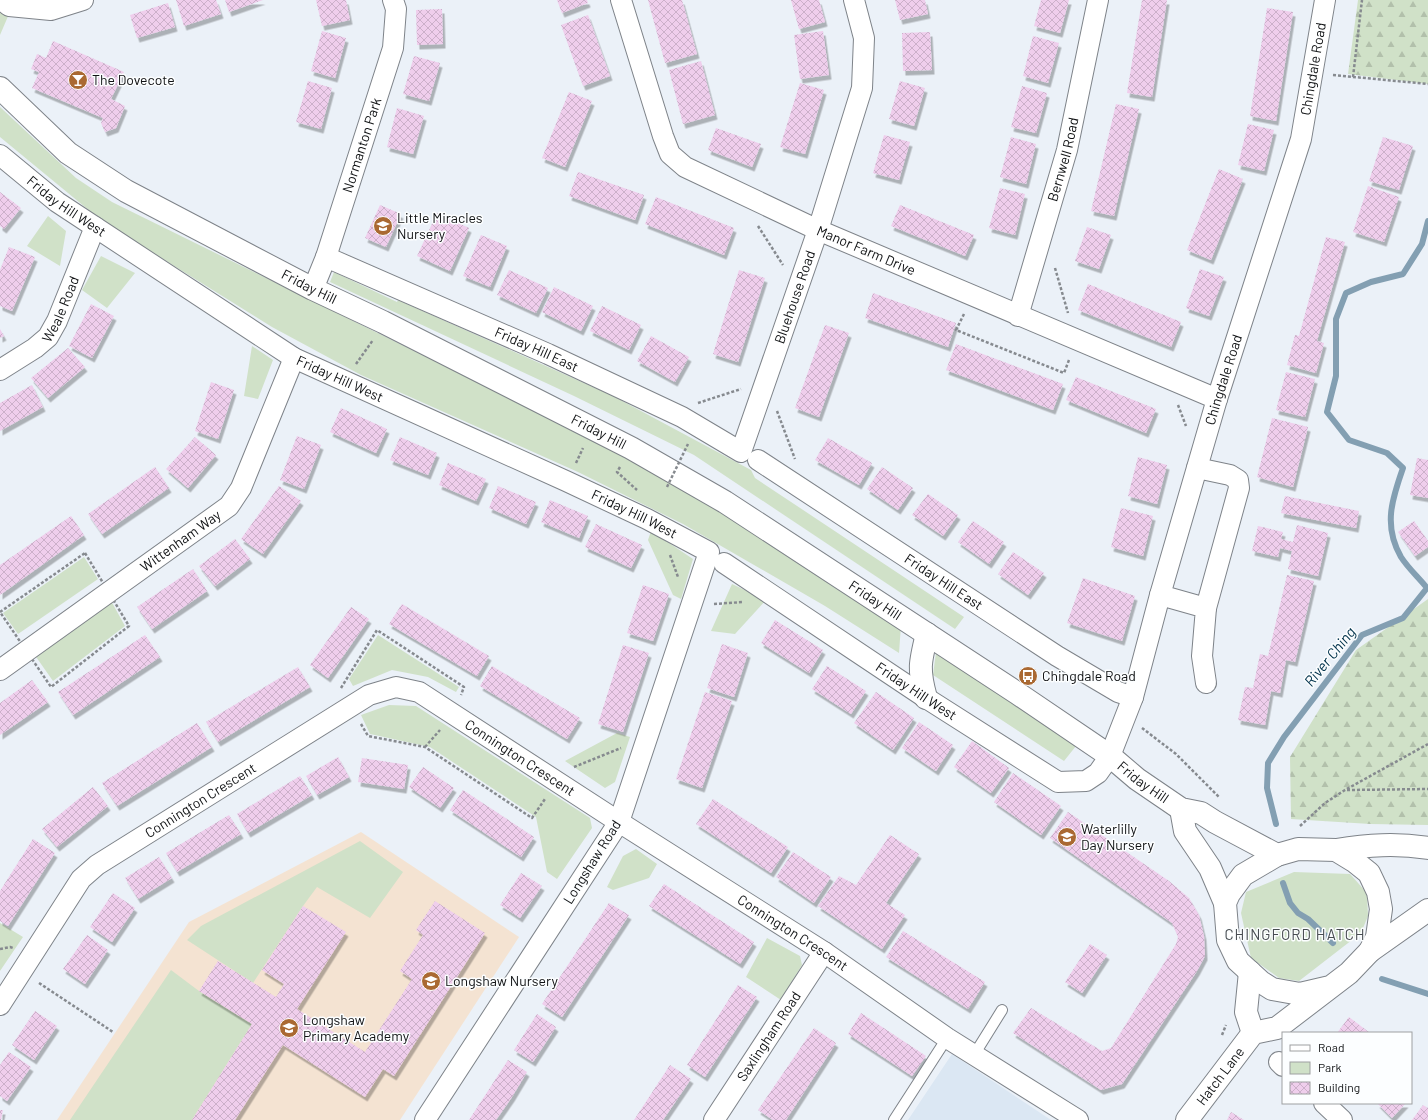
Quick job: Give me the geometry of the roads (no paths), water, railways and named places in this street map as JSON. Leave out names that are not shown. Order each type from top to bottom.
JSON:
[{"type":"main road","name":"Friday Hill","points":[[0,88],[68,153],[120,187],[313,289],[383,322],[631,448],[725,502],[928,634],[1110,756],[1137,779],[1181,809],[1201,813],[1277,855]]},
{"type":"main road","points":[[926,698],[920,676],[921,658],[928,634]]},
{"type":"main road","name":"Friday Hill","points":[[1181,809],[1184,831],[1210,868],[1225,903],[1228,940],[1238,961],[1272,989],[1300,994],[1330,987]]},
{"type":"main road","points":[[1225,903],[1229,894],[1243,875],[1277,855],[1297,840],[1336,850],[1369,872],[1378,892],[1381,909],[1377,937],[1360,962]]},
{"type":"main road","points":[[1336,850],[1368,844],[1402,844],[1428,848]]},
{"type":"main road","name":"Hatch Lane","points":[[1187,1120],[1253,1033],[1277,1028],[1428,910]]},
{"type":"main road","name":"Hatch Lane","points":[[1250,972],[1246,1012],[1253,1033]]},
{"type":"street","points":[[2,0],[9,6],[51,10],[83,0]]},
{"type":"street","name":"Normanton Park","points":[[313,289],[326,257],[393,48],[396,9],[393,0]]},
{"type":"street","name":"Manor Farm Drive","points":[[621,0],[670,154],[685,167],[818,230],[1217,399]]},
{"type":"street","name":"Bluehouse Road","points":[[750,456],[798,289],[862,88],[864,38],[854,0]]},
{"type":"street","name":"Bernwell Road","points":[[1018,316],[1067,150],[1098,0]]},
{"type":"street","name":"Chingdale Road","points":[[1110,756],[1133,697],[1160,595],[1217,399],[1301,139],[1325,0]]},
{"type":"street","name":"Friday Hill West","points":[[0,155],[47,194],[294,358],[566,481],[657,526],[716,558],[926,698],[1058,782],[1086,781],[1098,773],[1110,756]]},
{"type":"street","name":"Weale Road","points":[[0,370],[35,348],[48,337],[57,321],[95,227]]},
{"type":"street","name":"Friday Hill East","points":[[326,257],[548,354],[682,417],[750,456],[1057,656],[1118,692],[1133,697]]},
{"type":"street","name":"Wittenham Way","points":[[0,670],[229,506],[241,488],[294,358]]},
{"type":"street","points":[[1198,464],[1230,475],[1238,480],[1239,488],[1206,608],[1202,656],[1206,683]]},
{"type":"street","name":"Longshaw Road","points":[[425,1120],[619,822],[691,606],[716,558]]},
{"type":"street","points":[[1160,595],[1206,608]]},
{"type":"street","name":"Connington Crescent","points":[[0,1005],[81,879],[97,865],[369,695],[396,687],[419,692],[619,822],[824,952],[947,1038],[1078,1120]]},
{"type":"street","name":"Saxlingham Road","points":[[714,1120],[824,952]]},
{"type":"street","points":[[1325,1104],[1342,1120]]},
{"type":"lane","points":[[974,1055],[1002,1010]]},
{"type":"lane","points":[[894,1120],[947,1038]]},
{"type":"waterway","name":"River Ching","points":[[1276,824],[1267,788],[1268,763],[1284,737],[1362,635],[1403,618],[1427,588],[1401,557],[1395,546],[1392,534],[1391,512],[1403,468],[1387,453],[1349,440],[1327,412],[1336,376],[1336,319],[1346,293],[1371,282],[1403,274],[1422,244],[1428,221]]},
{"type":"waterway","name":"River Ching","points":[[1283,883],[1290,903],[1298,913],[1308,919],[1333,943]]},
{"type":"waterway","name":"River Ching","points":[[1382,979],[1428,994]]},
{"type":"place","name":"The Dovecote","points":[[78,80]]},
{"type":"place","name":"Little Miracles Nursery","points":[[383,226]]},
{"type":"place","name":"Chingdale Road","points":[[1028,676]]},
{"type":"place","name":"Waterlilly Day Nursery","points":[[1067,837]]},
{"type":"place","name":"Longshaw Nursery","points":[[431,981]]},
{"type":"place","name":"Longshaw Primary Academy","points":[[289,1028]]},
{"type":"district","name":"CHINGFORD HATCH","points":[[1295,935]]}]
